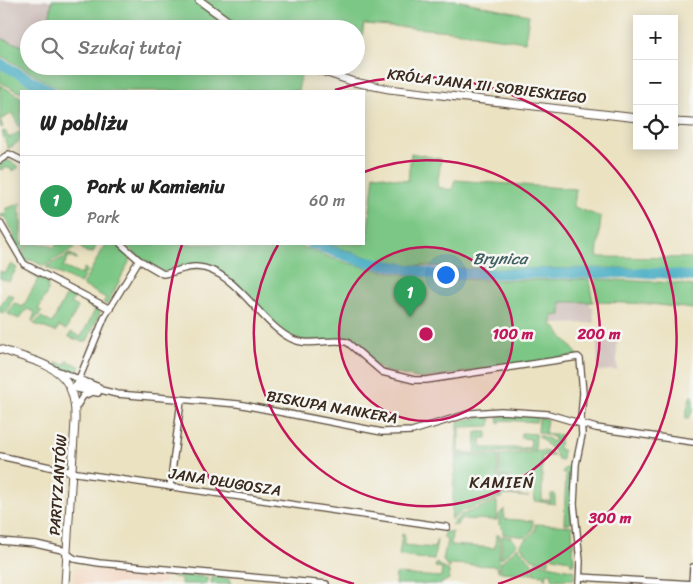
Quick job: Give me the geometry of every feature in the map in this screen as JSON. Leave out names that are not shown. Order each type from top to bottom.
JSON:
[{"type":"street","points":[[199,0],[227,20]]},
{"type":"street","name":"KRÓLA JANA III SOBIESKIEGO","points":[[332,75],[351,82],[389,90],[633,118]]},
{"type":"street","points":[[678,122],[693,123]]},
{"type":"street","points":[[0,160],[9,154],[20,160]]},
{"type":"street","points":[[0,223],[24,264],[110,309]]},
{"type":"street","points":[[122,245],[140,260],[163,274],[193,267],[205,268],[235,287],[290,337],[308,343],[347,342],[377,369],[406,379],[426,380],[578,357],[580,359],[583,393],[582,435],[576,464],[574,504],[579,584]]},
{"type":"street","points":[[76,383],[110,309],[140,260]]},
{"type":"street","points":[[0,349],[52,369],[76,383]]},
{"type":"street","points":[[52,369],[76,383]]},
{"type":"street","name":"BISKUPA NANKERA","points":[[76,383],[92,392],[109,392],[181,401],[238,404],[394,432],[418,430],[456,417],[486,411],[548,414],[596,428],[693,442]]},
{"type":"street","name":"BISKUPA NANKERA","points":[[76,383],[109,392]]},
{"type":"street","name":"PARTYZANTÓW","points":[[65,584],[76,383]]},
{"type":"street","points":[[76,407],[83,396],[92,392]]},
{"type":"street","points":[[170,486],[181,401]]},
{"type":"street","name":"JANA DŁUGOSZA","points":[[0,456],[72,472],[447,527]]},
{"type":"street","points":[[0,541],[36,544],[62,550],[74,559],[99,563],[326,584]]},
{"type":"street","points":[[580,577],[693,584],[693,567]]},
{"type":"shaded area","points":[[0,0],[52,0],[49,20],[20,20],[20,45],[0,38]]},
{"type":"shaded area","points":[[561,302],[590,302],[590,306],[593,306],[594,323],[552,324],[552,316],[561,315]]},
{"type":"shaded area","points":[[597,341],[617,341],[617,370],[598,371]]},
{"type":"shaded area","points":[[75,568],[165,573],[164,584],[74,584]]},
{"type":"green space","points":[[52,0],[455,0],[529,15],[525,42],[451,31],[365,24],[365,20],[49,20]]},
{"type":"green space","points":[[0,38],[20,45],[20,66],[0,55]]},
{"type":"green space","points":[[0,67],[41,90],[20,90],[20,92],[0,82]]},
{"type":"green space","points":[[35,75],[301,75],[298,90],[61,90]]},
{"type":"green space","points":[[0,85],[20,96],[20,128],[12,113],[0,120]]},
{"type":"green space","points":[[5,131],[9,138],[20,132],[20,141],[8,149],[2,132]]},
{"type":"green space","points":[[411,153],[441,159],[437,187],[452,190],[455,180],[576,189],[574,207],[601,217],[597,257],[693,258],[693,273],[629,268],[469,269],[413,265],[370,258],[330,245],[365,245],[374,174],[408,181]]},
{"type":"green space","points":[[8,160],[19,167],[13,171],[7,167],[0,170],[0,164]]},
{"type":"green space","points":[[20,203],[20,245],[26,245],[21,255],[11,238],[15,236],[4,216],[0,218],[0,214],[5,215],[7,210],[5,209]]},
{"type":"green space","points":[[28,245],[49,245],[54,248],[56,245],[72,245],[75,248],[44,266],[31,260],[25,261],[22,257]]},
{"type":"green space","points":[[83,245],[96,245],[93,253],[86,252],[80,247]]},
{"type":"green space","points":[[105,245],[119,245],[132,256],[107,305],[103,303],[106,298],[82,285]]},
{"type":"green space","points":[[126,245],[300,245],[332,258],[368,268],[404,274],[477,280],[589,279],[593,302],[561,302],[561,315],[552,316],[552,324],[578,355],[421,379],[384,371],[372,363],[350,341],[301,340],[285,333],[237,286],[208,268],[163,272],[138,256]]},
{"type":"green space","points":[[70,254],[77,258],[76,260],[69,256],[63,267],[81,275],[84,268],[87,270],[80,284],[46,267]]},
{"type":"green space","points":[[11,264],[17,268],[9,281],[0,278],[0,271],[5,273]]},
{"type":"green space","points":[[29,272],[47,282],[48,291],[38,310],[42,311],[33,322],[35,312],[27,309],[19,319],[8,314],[14,303],[23,307],[38,279]]},
{"type":"green space","points":[[595,279],[676,283],[693,286],[693,309],[650,304],[597,302]]},
{"type":"green space","points":[[57,287],[79,298],[74,298],[71,303],[78,307],[66,330],[59,326],[56,332],[34,324],[41,317],[52,323],[67,294]]},
{"type":"green space","points":[[8,294],[14,296],[5,314],[0,312],[0,306]]},
{"type":"green space","points":[[86,302],[98,308],[100,313],[87,341],[83,342],[69,337],[71,332],[81,337],[95,310],[85,304]]},
{"type":"green space","points":[[67,361],[80,366],[77,373],[55,366],[57,362],[65,365]]},
{"type":"green space","points":[[693,395],[693,411],[688,419],[685,419],[690,397]]},
{"type":"green space","points":[[486,416],[491,419],[490,426],[460,427],[459,452],[473,453],[473,455],[456,455],[458,422]]},
{"type":"green space","points":[[498,416],[537,417],[536,422],[502,420],[499,424]]},
{"type":"green space","points":[[539,418],[547,419],[545,433],[561,435],[559,449],[563,450],[562,461],[558,460],[556,454],[538,435],[549,439],[551,442],[555,440],[554,437],[538,432]]},
{"type":"green space","points":[[476,432],[487,432],[487,438],[481,438],[481,448],[530,448],[531,439],[521,438],[521,433],[536,434],[535,450],[475,454]]},
{"type":"green space","points":[[543,451],[552,453],[555,456],[542,456],[542,501],[551,501],[551,494],[555,494],[555,504],[535,501],[533,485],[508,483],[508,494],[529,497],[505,495],[499,499],[499,477],[510,477],[499,476],[500,455]]},
{"type":"green space","points":[[498,455],[497,499],[463,511],[451,520],[456,457]]},
{"type":"green space","points":[[571,466],[571,523],[564,524],[566,474],[562,473],[564,469]]},
{"type":"green space","points":[[497,501],[497,520],[460,519],[457,525],[451,525],[461,515]]},
{"type":"green space","points":[[504,509],[504,519],[533,521],[532,531],[526,537],[503,534],[503,529],[499,525],[499,515]]},
{"type":"green space","points":[[535,524],[572,526],[574,562],[572,565],[569,560],[549,556],[549,563],[532,559],[520,545],[535,531]]},
{"type":"green space","points":[[444,532],[452,532],[451,545],[495,548],[496,535],[500,535],[499,572],[496,566],[450,564],[449,569],[443,560],[447,540],[444,538]]},
{"type":"green space","points":[[402,534],[405,535],[404,545],[434,548],[437,539],[434,560],[399,556]]},
{"type":"green space","points":[[502,536],[511,537],[517,544],[501,559]]},
{"type":"green space","points":[[518,547],[532,563],[532,574],[501,572],[501,562]]},
{"type":"green space","points":[[535,562],[575,571],[574,579],[553,580],[551,573],[546,574],[547,579],[544,579],[544,575],[534,574]]},
{"type":"green space","points":[[436,563],[449,571],[449,579],[440,584],[395,584],[396,574],[441,577],[442,568],[435,567]]},
{"type":"green space","points":[[174,574],[207,577],[207,584],[181,584],[181,578],[173,577]]},
{"type":"green space","points":[[212,577],[229,579],[231,584],[211,584]]},
{"type":"waterway","name":"Brynica","points":[[0,63],[20,74]]},
{"type":"waterway","name":"Brynica","points":[[22,75],[49,90]]},
{"type":"waterway","name":"Brynica","points":[[314,245],[362,261],[435,274],[660,273],[693,277]]},
{"type":"place","name":"Park w Kamieniu","points":[[410,317]]},
{"type":"district","name":"KAMIEŃ","points":[[502,482]]}]
